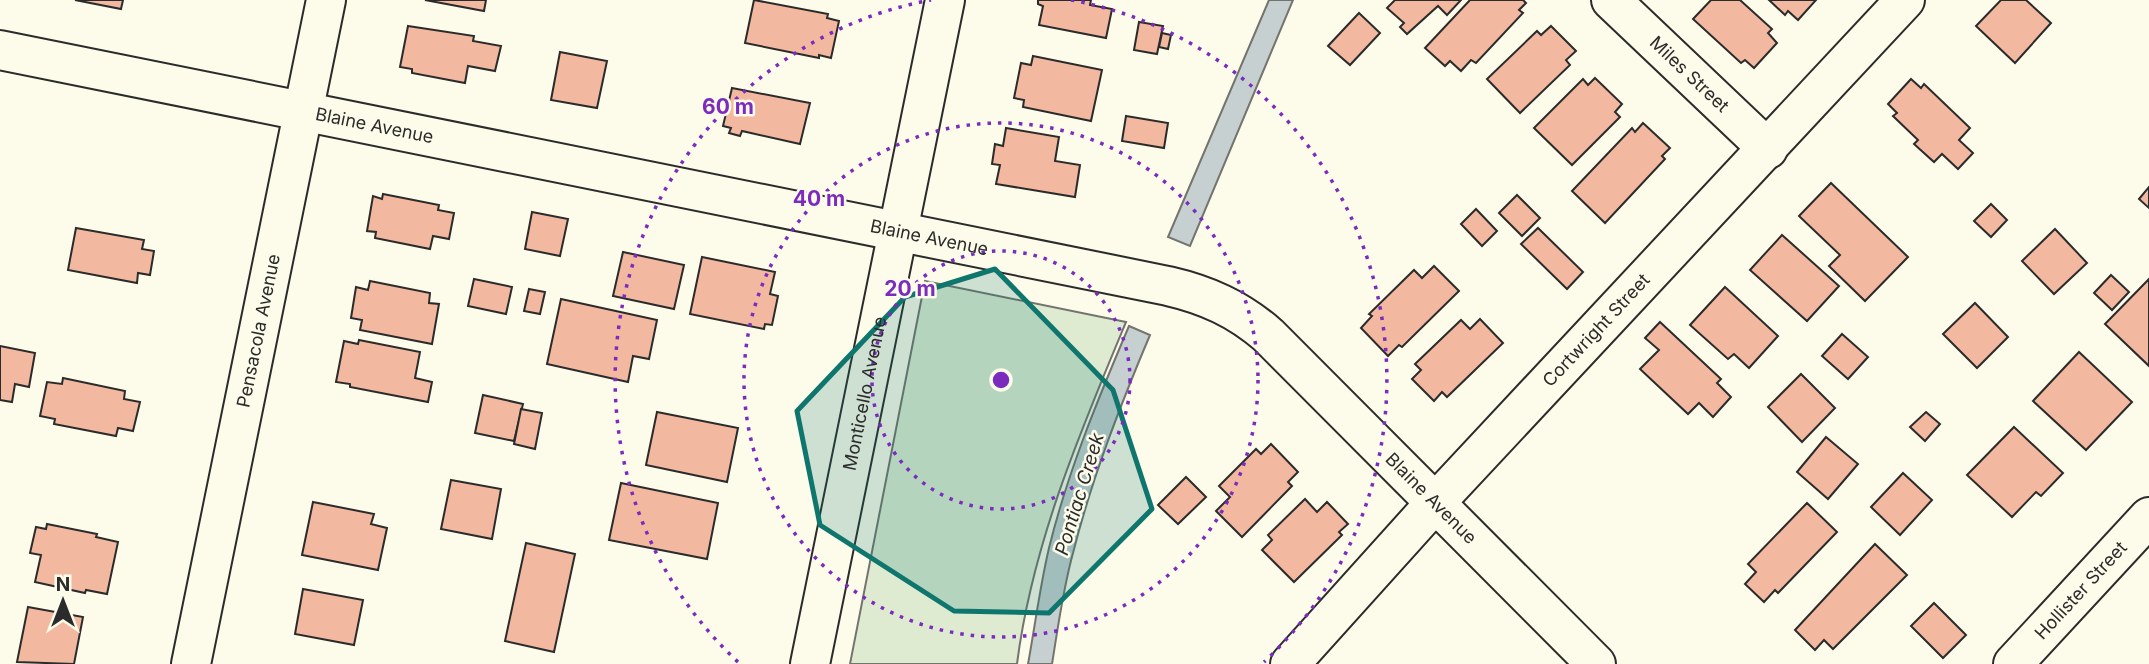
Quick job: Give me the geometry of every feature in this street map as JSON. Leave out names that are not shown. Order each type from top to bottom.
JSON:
[{"type":"street","name":"Pensacola Avenue","points":[[191,664],[326,0]]},
{"type":"street","name":"Monticello Avenue","points":[[810,664],[945,0]]},
{"type":"street","name":"Miles Street","points":[[1611,0],[1768,149]]},
{"type":"street","name":"Cortwright Street","points":[[1290,664],[1435,503],[1905,0]]},
{"type":"street","name":"Blaine Avenue","points":[[0,50],[1168,286],[1216,300],[1242,314],[1268,335],[1596,664]]},
{"type":"street","name":"Hollister Street","points":[[2012,664],[2149,517]]},
{"type":"highlighted area","points":[[995,269],[1113,390],[1152,509],[1049,613],[954,611],[820,525],[797,411],[905,297]]},
{"type":"green space","points":[[925,281],[1126,322],[1075,447],[1046,532],[1024,620],[1017,664],[850,664]]},
{"type":"water","points":[[1269,0],[1293,0],[1190,246],[1168,237]]},
{"type":"water","name":"Pontiac Creek","points":[[1129,326],[1150,335],[1107,443],[1089,497],[1066,580],[1052,664],[1028,664],[1049,548],[1065,491],[1084,436]]},
{"type":"building","points":[[75,0],[123,0],[121,9]]},
{"type":"building","points":[[425,0],[486,0],[484,11]]},
{"type":"building","points":[[754,0],[828,14],[827,18],[839,21],[831,58],[745,43]]},
{"type":"building","points":[[1038,0],[1091,0],[1090,5],[1112,9],[1106,38],[1039,25],[1043,6],[1038,4]]},
{"type":"building","points":[[1395,0],[1461,0],[1447,15],[1438,6],[1407,34],[1400,27],[1404,23],[1387,8]]},
{"type":"building","points":[[1470,0],[1523,0],[1526,3],[1519,10],[1523,13],[1476,63],[1471,60],[1461,71],[1450,61],[1445,66],[1425,48]]},
{"type":"building","points":[[1711,0],[1740,0],[1772,29],[1768,33],[1777,43],[1754,68],[1745,60],[1741,63],[1693,19]]},
{"type":"building","points":[[1769,0],[1816,0],[1798,20],[1788,11],[1785,15]]},
{"type":"building","points":[[2001,0],[2026,0],[2051,23],[2015,63],[1976,26]]},
{"type":"building","points":[[1359,13],[1380,33],[1350,65],[1328,46]]},
{"type":"building","points":[[1139,22],[1163,26],[1157,54],[1134,50]]},
{"type":"building","points":[[408,26],[474,36],[473,41],[501,46],[495,71],[468,66],[465,83],[412,73],[412,69],[400,67]]},
{"type":"building","points":[[1551,26],[1576,51],[1566,60],[1570,65],[1520,113],[1487,79],[1537,31],[1541,35]]},
{"type":"building","points":[[1162,33],[1171,35],[1168,49],[1159,47]]},
{"type":"building","points":[[560,52],[607,61],[597,108],[551,100]]},
{"type":"building","points":[[1033,56],[1102,70],[1091,121],[1023,107],[1024,100],[1014,98],[1021,63],[1031,65]]},
{"type":"building","points":[[1595,78],[1622,104],[1615,112],[1620,117],[1572,165],[1534,128],[1583,79],[1588,85]]},
{"type":"building","points":[[1911,79],[1921,88],[1924,84],[1970,128],[1959,140],[1973,153],[1958,169],[1942,154],[1934,162],[1914,144],[1918,140],[1893,116],[1897,113],[1888,104]]},
{"type":"building","points":[[732,88],[810,103],[800,144],[742,131],[740,136],[729,133],[731,128],[723,126]]},
{"type":"building","points":[[1126,116],[1168,123],[1164,148],[1122,141]]},
{"type":"building","points":[[1643,123],[1670,148],[1662,156],[1665,159],[1605,223],[1572,191],[1632,128],[1635,132]]},
{"type":"building","points":[[1006,128],[1059,137],[1055,161],[1080,165],[1075,197],[996,184],[1000,165],[992,164],[995,144],[1003,146]]},
{"type":"building","points":[[1831,183],[1908,257],[1865,301],[1829,266],[1840,255],[1799,216]]},
{"type":"building","points":[[2149,187],[2149,208],[2139,199]]},
{"type":"building","points":[[383,194],[439,205],[438,210],[454,213],[449,239],[433,236],[430,249],[375,238],[376,232],[367,231],[373,196],[382,199]]},
{"type":"building","points":[[1517,195],[1540,218],[1522,236],[1499,213]]},
{"type":"building","points":[[1991,204],[2007,220],[1991,237],[1974,221]]},
{"type":"building","points":[[1476,209],[1497,231],[1482,246],[1461,224]]},
{"type":"building","points":[[532,212],[568,219],[560,256],[525,249]]},
{"type":"building","points":[[76,228],[144,240],[142,249],[154,251],[150,275],[138,273],[137,283],[68,270]]},
{"type":"building","points":[[1538,228],[1583,272],[1567,289],[1521,244]]},
{"type":"building","points":[[2055,229],[2087,263],[2054,294],[2022,261]]},
{"type":"building","points":[[1782,235],[1839,286],[1807,321],[1750,270]]},
{"type":"building","points":[[623,252],[684,265],[674,309],[613,296]]},
{"type":"building","points":[[702,257],[775,272],[770,294],[778,296],[772,325],[765,324],[764,329],[690,314]]},
{"type":"building","points":[[1434,266],[1459,291],[1402,347],[1399,345],[1388,356],[1361,328],[1372,316],[1369,314],[1414,270],[1422,278]]},
{"type":"building","points":[[2111,275],[2129,292],[2112,310],[2094,293]]},
{"type":"building","points":[[474,279],[512,287],[506,314],[468,306]]},
{"type":"building","points":[[2149,279],[2149,366],[2105,324]]},
{"type":"building","points":[[370,281],[430,293],[429,303],[439,304],[432,344],[360,330],[362,320],[351,318],[356,287],[368,290]]},
{"type":"building","points":[[1725,287],[1778,336],[1749,368],[1734,354],[1728,359],[1690,325]]},
{"type":"building","points":[[529,289],[545,292],[540,314],[524,311]]},
{"type":"building","points":[[561,299],[657,320],[649,359],[633,356],[628,382],[547,364]]},
{"type":"building","points":[[1975,303],[2008,337],[1977,368],[1943,334]]},
{"type":"building","points":[[1480,319],[1503,343],[1447,397],[1442,392],[1434,401],[1412,379],[1421,370],[1415,364],[1461,320],[1470,329]]},
{"type":"building","points":[[1660,322],[1721,379],[1717,383],[1731,397],[1713,417],[1699,403],[1688,414],[1640,369],[1659,350],[1645,338]]},
{"type":"building","points":[[1842,334],[1868,357],[1848,379],[1822,356]]},
{"type":"building","points":[[359,340],[420,352],[415,378],[432,382],[428,402],[336,382],[344,341],[358,344]]},
{"type":"building","points":[[0,346],[35,353],[29,387],[15,384],[12,402],[0,400]]},
{"type":"building","points":[[2079,352],[2132,402],[2086,450],[2033,401]]},
{"type":"building","points":[[1801,374],[1835,408],[1802,442],[1768,407]]},
{"type":"building","points":[[63,378],[125,391],[124,399],[140,402],[133,431],[118,428],[116,436],[54,424],[55,419],[40,416],[47,382],[62,384]]},
{"type":"building","points":[[483,395],[523,404],[514,441],[475,433]]},
{"type":"building","points":[[521,409],[542,413],[535,449],[514,444]]},
{"type":"building","points":[[657,412],[738,428],[727,482],[646,465]]},
{"type":"building","points":[[1926,412],[1940,424],[1925,441],[1910,427]]},
{"type":"building","points":[[2014,427],[2063,473],[2041,496],[2036,492],[2012,517],[1967,475]]},
{"type":"building","points":[[1826,437],[1858,464],[1828,499],[1797,472]]},
{"type":"building","points":[[1271,444],[1298,472],[1288,482],[1292,486],[1242,537],[1216,511],[1230,497],[1219,486],[1256,449],[1261,454]]},
{"type":"building","points":[[1903,473],[1932,500],[1900,535],[1871,507]]},
{"type":"building","points":[[1186,477],[1206,497],[1178,524],[1158,505]]},
{"type":"building","points":[[451,480],[501,489],[492,539],[441,529]]},
{"type":"building","points":[[621,483],[718,503],[707,559],[609,540]]},
{"type":"building","points":[[1305,499],[1317,512],[1327,502],[1348,524],[1339,532],[1342,535],[1294,582],[1262,550],[1272,540],[1268,535]]},
{"type":"building","points":[[313,502],[374,514],[371,524],[387,528],[378,570],[302,555]]},
{"type":"building","points":[[1807,503],[1837,532],[1778,593],[1775,590],[1764,602],[1745,584],[1756,572],[1748,564]]},
{"type":"building","points":[[47,524],[97,534],[96,537],[118,542],[107,594],[86,590],[85,593],[35,582],[41,555],[30,553],[36,527],[46,529]]},
{"type":"building","points":[[526,543],[575,554],[554,652],[505,641]]},
{"type":"building","points":[[1875,544],[1907,575],[1833,649],[1824,640],[1815,650],[1795,630]]},
{"type":"building","points":[[303,589],[363,600],[354,645],[295,634]]},
{"type":"building","points":[[1934,603],[1966,635],[1943,658],[1911,626]]},
{"type":"building","points":[[28,607],[83,617],[74,664],[17,662]]}]
